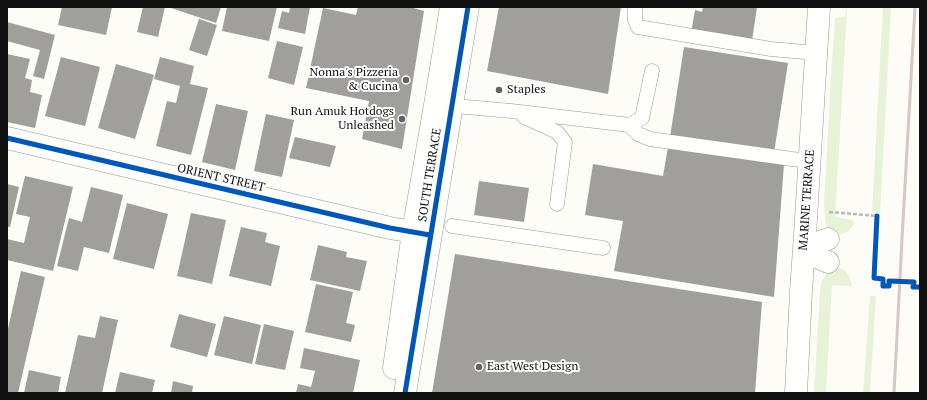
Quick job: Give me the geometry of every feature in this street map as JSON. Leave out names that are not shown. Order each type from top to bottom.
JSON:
[{"type":"street","name":"SOUTH TERRACE","points":[[390,393],[422,233],[443,105],[451,7]]},
{"type":"street","name":"SOUTH TERRACE","points":[[443,105],[468,7]]},
{"type":"street","name":"MARINE TERRACE","points":[[796,393],[817,243],[810,161],[819,7]]},
{"type":"street","name":"MARINE TERRACE","points":[[809,393],[830,7]]},
{"type":"street","name":"ORIENT STREET","points":[[7,138],[390,228],[422,233]]},
{"type":"street","name":"SOUTH TERRACE","points":[[404,393],[422,233]]},
{"type":"lane","points":[[635,7],[635,20],[638,28],[771,49],[816,53]]},
{"type":"lane","points":[[443,105],[511,111],[629,125],[642,118],[652,71]]},
{"type":"lane","points":[[511,111],[557,132],[565,142],[557,204]]},
{"type":"lane","points":[[629,125],[638,134],[650,139],[810,161]]},
{"type":"lane","points":[[452,226],[603,248]]},
{"type":"path","points":[[817,243],[877,216],[874,278],[883,279],[883,286],[889,286],[889,281],[895,281],[914,282],[913,287],[920,287]]},
{"type":"green space","points":[[846,7],[835,217],[853,220],[854,223],[847,232],[839,235],[832,234],[826,225],[824,205],[835,18],[845,16]]},
{"type":"green space","points":[[883,7],[891,7],[880,214],[872,211]]},
{"type":"green space","points":[[833,268],[843,269],[849,276],[852,284],[851,286],[832,285],[826,393],[814,393],[820,290],[822,281],[828,270]]},
{"type":"green space","points":[[870,296],[876,296],[870,393],[863,393]]},
{"type":"building","points":[[62,7],[112,7],[106,35],[58,25]]},
{"type":"building","points":[[143,7],[165,7],[158,37],[137,32]]},
{"type":"building","points":[[168,7],[221,7],[216,23]]},
{"type":"building","points":[[227,7],[277,7],[269,41],[222,31]]},
{"type":"building","points":[[290,7],[310,7],[305,34],[278,28],[282,11],[289,13]]},
{"type":"building","points":[[358,7],[410,7],[424,11],[402,149],[362,139],[369,101],[306,88],[323,8],[356,15]]},
{"type":"building","points":[[499,7],[621,7],[608,94],[487,71]]},
{"type":"building","points":[[703,7],[757,7],[752,41],[691,33],[695,10],[702,12]]},
{"type":"building","points":[[199,19],[217,25],[207,56],[189,50]]},
{"type":"building","points":[[7,22],[55,35],[44,79],[33,76],[40,50],[7,41]]},
{"type":"building","points":[[277,41],[303,47],[294,85],[268,78]]},
{"type":"building","points":[[684,47],[788,63],[774,153],[670,137]]},
{"type":"building","points":[[7,54],[30,59],[25,78],[32,80],[30,92],[42,95],[35,128],[7,122]]},
{"type":"building","points":[[61,57],[100,67],[85,126],[45,116]]},
{"type":"building","points":[[160,57],[194,66],[190,84],[208,88],[191,155],[156,146],[167,101],[176,103],[180,86],[154,79]]},
{"type":"building","points":[[116,64],[154,75],[135,139],[98,128]]},
{"type":"building","points":[[216,104],[248,111],[235,170],[202,162]]},
{"type":"building","points":[[266,114],[294,120],[282,177],[254,171]]},
{"type":"building","points":[[295,137],[336,146],[330,167],[289,158]]},
{"type":"building","points":[[668,147],[784,164],[774,297],[614,271],[623,221],[585,215],[593,164],[663,176]]},
{"type":"building","points":[[25,176],[73,187],[53,271],[7,260],[7,239],[24,243],[30,217],[16,214]]},
{"type":"building","points":[[479,181],[529,188],[524,222],[474,215]]},
{"type":"building","points":[[7,184],[19,187],[10,227],[7,227]]},
{"type":"building","points":[[91,187],[123,195],[109,253],[84,247],[78,271],[57,266],[69,218],[82,222]]},
{"type":"building","points":[[127,203],[168,214],[154,269],[113,259]]},
{"type":"building","points":[[191,213],[226,220],[212,284],[177,276]]},
{"type":"building","points":[[241,227],[267,233],[265,242],[280,246],[271,286],[229,276]]},
{"type":"building","points":[[318,245],[347,252],[346,257],[367,261],[360,291],[310,280]]},
{"type":"building","points":[[455,254],[762,302],[755,393],[432,393]]},
{"type":"building","points":[[21,271],[45,277],[18,393],[7,393],[7,333]]},
{"type":"building","points":[[316,284],[353,292],[346,323],[355,325],[351,342],[305,332]]},
{"type":"building","points":[[179,314],[216,324],[207,357],[170,347]]},
{"type":"building","points":[[100,316],[118,320],[102,393],[65,393],[78,335],[95,338]]},
{"type":"building","points":[[224,316],[261,325],[252,364],[214,355]]},
{"type":"building","points":[[264,324],[294,331],[285,370],[255,364]]},
{"type":"building","points":[[304,348],[360,360],[353,393],[296,393],[298,384],[311,387],[315,371],[300,368]]},
{"type":"building","points":[[29,370],[61,377],[58,393],[24,393]]},
{"type":"building","points":[[120,372],[155,380],[152,393],[115,393]]},
{"type":"building","points":[[173,381],[193,386],[192,393],[171,393]]},
{"type":"railway","points":[[894,393],[915,7]]},
{"type":"cycle path","points":[[405,393],[468,7]]},
{"type":"cycle path","points":[[7,138],[390,228],[430,235]]},
{"type":"cycle path","points":[[877,216],[874,278],[883,279],[883,286],[889,286],[889,281],[914,282],[913,287],[920,287]]},
{"type":"place","name":"Nonna's Pizzeria & Cucina","points":[[406,80]]},
{"type":"place","name":"Staples","points":[[499,90]]},
{"type":"place","name":"Run Amuk Hotdogs Unleashed","points":[[402,119]]},
{"type":"place","name":"East West Design","points":[[479,367]]}]
